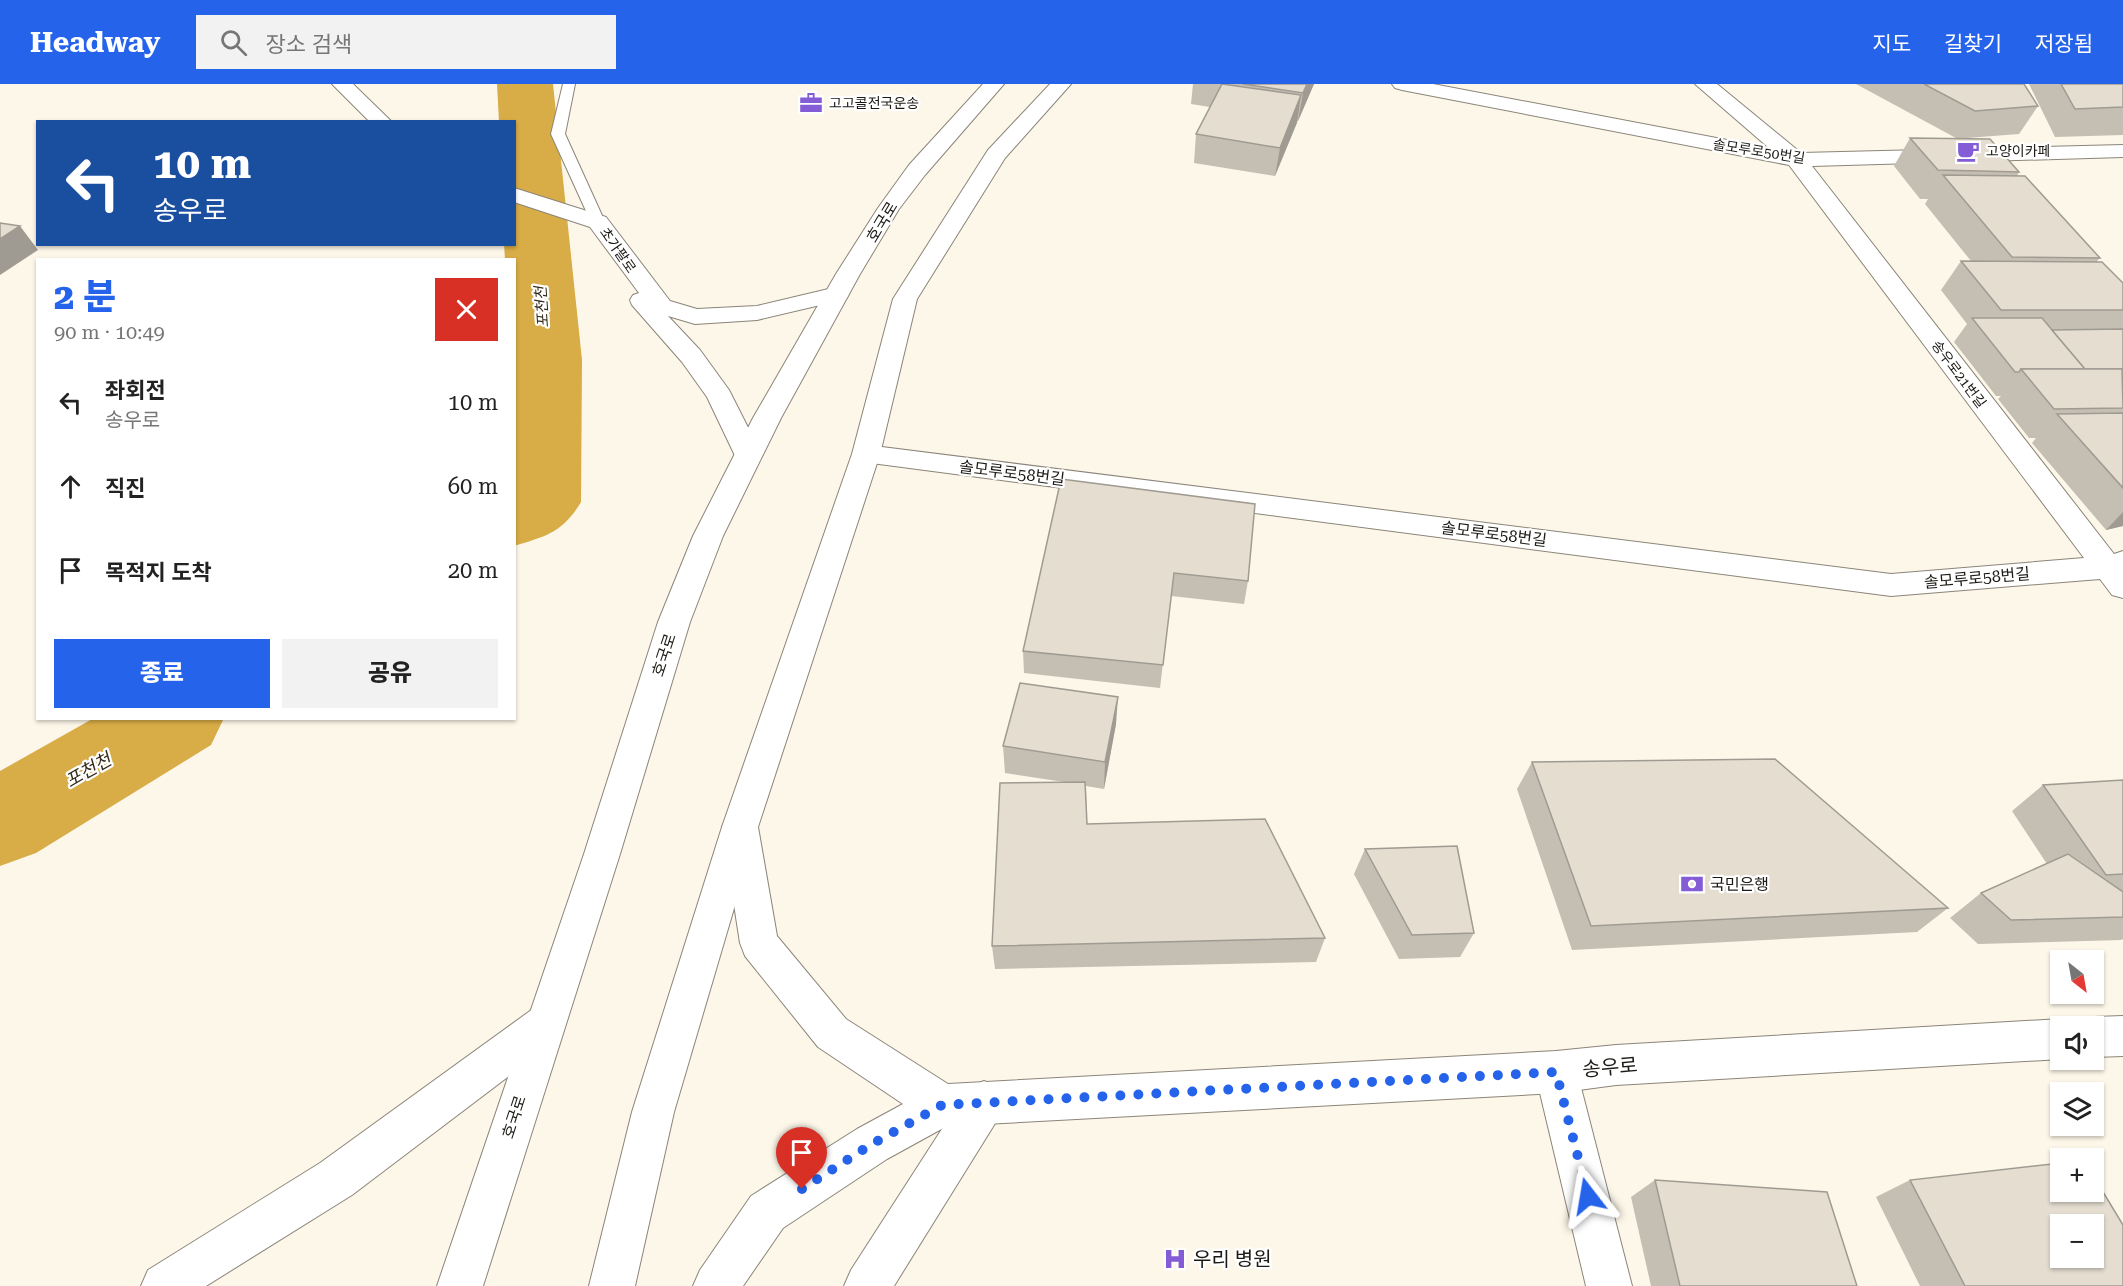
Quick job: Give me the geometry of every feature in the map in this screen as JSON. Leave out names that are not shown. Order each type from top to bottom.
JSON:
[{"type":"main road","points":[[342,84],[380,120]]},
{"type":"main road","name":"호국로","points":[[460,1286],[602,854],[675,622],[708,536],[748,455],[837,294],[889,208],[917,170],[993,84]]},
{"type":"main road","points":[[612,1286],[653,1112],[740,827],[866,454],[905,299],[996,155],[1061,84]]},
{"type":"main road","name":"솔모루로50번길","points":[[1402,84],[1796,160],[2123,151]]},
{"type":"main road","name":"송우로21번길","points":[[1705,84],[1796,160],[2118,572]]},
{"type":"main road","points":[[516,196],[598,222]]},
{"type":"main road","name":"초가팔로","points":[[598,222],[661,306],[694,317],[757,313],[837,294]]},
{"type":"main road","points":[[638,278],[644,305],[691,356],[720,396],[748,455]]},
{"type":"main road","name":"솔모루로58번길","points":[[866,454],[1891,585],[2118,572]]},
{"type":"main road","points":[[740,827],[759,943],[832,1033],[963,1103]]},
{"type":"main road","points":[[164,1286],[336,1179],[544,1025]]},
{"type":"main road","points":[[2104,1037],[2123,1036]]},
{"type":"main road","name":"송우로","points":[[963,1103],[1556,1072],[1616,1065],[2050,1040]]},
{"type":"main road","points":[[1556,1072],[1609,1286]]},
{"type":"main road","points":[[716,1286],[767,1212],[872,1144],[963,1103]]},
{"type":"main road","points":[[867,1286],[963,1103]]},
{"type":"lane","points":[[569,84],[558,134],[598,222]]},
{"type":"building","points":[[1222,84],[1301,95],[1280,148],[1196,134]]},
{"type":"building","points":[[1243,84],[1307,84],[1303,93]]},
{"type":"building","points":[[1924,84],[2024,84],[2038,106],[1975,111]]},
{"type":"building","points":[[2061,84],[2123,84],[2123,107],[2075,109]]},
{"type":"building","points":[[1910,138],[1990,139],[2019,172],[1938,170]]},
{"type":"building","points":[[1943,175],[2025,176],[2100,258],[2012,257]]},
{"type":"building","points":[[0,223],[20,226],[0,239]]},
{"type":"building","points":[[1961,261],[2102,262],[2123,283],[2123,310],[2001,310]]},
{"type":"building","points":[[1972,318],[2042,318],[2085,369],[2021,369],[2015,372]]},
{"type":"building","points":[[2123,329],[2123,369],[2085,369],[2052,330]]},
{"type":"building","points":[[2021,369],[2122,369],[2123,408],[2054,409]]},
{"type":"building","points":[[2123,413],[2123,488],[2057,414]]},
{"type":"building","points":[[1061,479],[1255,504],[1248,581],[1174,573],[1163,665],[1023,651]]},
{"type":"building","points":[[1020,683],[1118,697],[1105,762],[1003,746]]},
{"type":"building","points":[[1775,759],[1948,908],[1591,926],[1532,762]]},
{"type":"building","points":[[2123,780],[2123,874],[2106,875],[2043,785]]},
{"type":"building","points":[[1085,782],[1087,824],[1265,819],[1325,938],[992,946],[1000,783]]},
{"type":"building","points":[[1457,846],[1474,933],[1412,935],[1365,849]]},
{"type":"building","points":[[2068,854],[2123,892],[2123,917],[2011,920],[1981,893]]},
{"type":"building","points":[[2050,1164],[2050,1202],[2104,1202],[2104,1194],[2123,1225],[2123,1286],[1965,1286],[1910,1180]]},
{"type":"building","points":[[1655,1180],[1827,1192],[1857,1286],[1680,1286]]},
{"type":"waterway","name":"포천천","points":[[516,516],[540,502],[546,360],[525,84]]},
{"type":"waterway","name":"포천천","points":[[0,822],[174,720]]},
{"type":"place","name":"고고콜전국운송","points":[[811,103]]},
{"type":"place","name":"고양이카페","points":[[1968,151]]},
{"type":"place","name":"국민은행","points":[[1692,884]]},
{"type":"place","name":"우리 병원","points":[[1175,1259]]},
{"type":"route","points":[[802,1189],[872,1144],[942,1105],[1556,1072],[1588,1196]]}]
